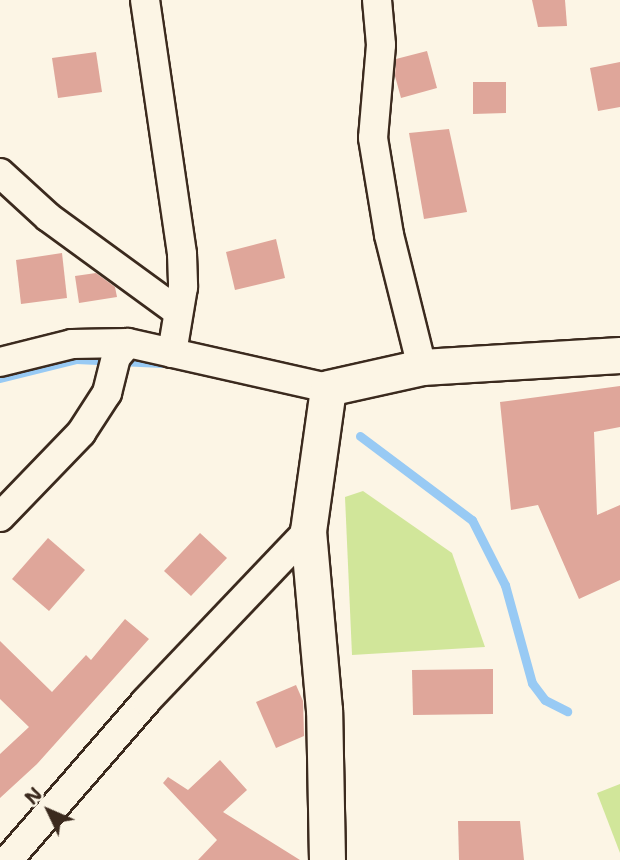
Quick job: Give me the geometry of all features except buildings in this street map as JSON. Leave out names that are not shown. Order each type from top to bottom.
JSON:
[{"type":"street","points":[[145,0],[178,210],[183,287],[172,352]]},
{"type":"street","points":[[377,0],[381,45],[373,138],[389,235],[422,367]]},
{"type":"street","points":[[0,173],[48,218],[177,311]]},
{"type":"street","points":[[0,362],[72,344],[172,352],[328,388],[422,367],[620,355]]},
{"type":"street","points":[[0,517],[81,433],[107,393],[122,350]]},
{"type":"street","points":[[327,860],[324,710],[308,531],[328,388]]},
{"type":"street","points":[[8,860],[146,701],[308,531]]},
{"type":"green space","points":[[363,491],[452,553],[485,647],[352,655],[345,497]]},
{"type":"green space","points":[[620,784],[620,853],[597,793]]},
{"type":"waterway","points":[[0,378],[76,359],[162,363]]},
{"type":"waterway","points":[[360,436],[472,520],[505,585],[532,683],[545,700],[567,711]]}]
